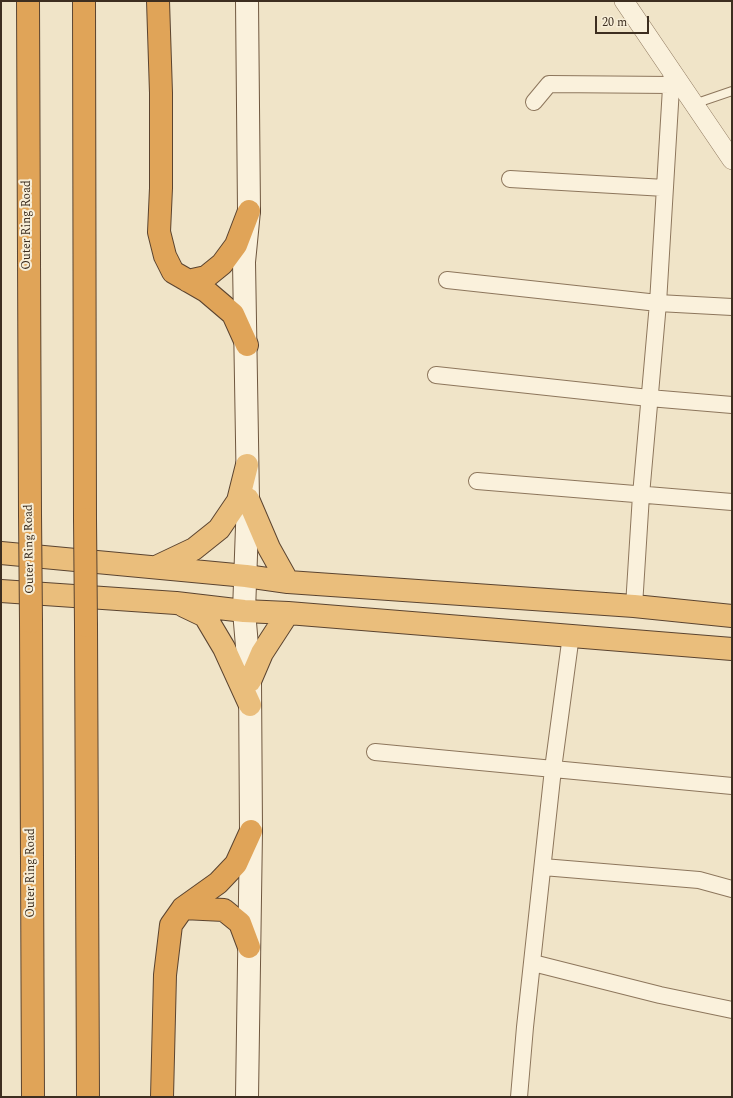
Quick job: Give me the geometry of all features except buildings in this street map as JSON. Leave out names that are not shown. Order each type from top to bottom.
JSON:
[{"type":"highway","name":"Outer Ring Road","points":[[28,1],[34,1097]]},
{"type":"highway","points":[[84,1],[88,1097]]},
{"type":"highway","points":[[158,9],[161,93],[161,188],[159,232],[165,256],[173,272],[206,291],[233,314],[247,345]]},
{"type":"highway","points":[[188,281],[206,277],[222,264],[236,244],[249,211]]},
{"type":"highway","points":[[155,568],[194,549],[220,529],[238,501],[247,465]]},
{"type":"highway","points":[[248,498],[269,548],[288,582]]},
{"type":"highway","points":[[1,553],[246,576],[288,582],[634,606],[732,616]]},
{"type":"highway","points":[[1,591],[176,603],[244,611],[288,613],[571,635],[732,649]]},
{"type":"highway","points":[[176,603],[205,616],[224,648],[250,705]]},
{"type":"highway","points":[[250,681],[262,653],[288,613]]},
{"type":"highway","points":[[162,1097],[165,975],[171,925],[183,908],[218,883],[236,864],[251,831]]},
{"type":"highway","points":[[183,908],[224,910],[240,923],[250,947]]},
{"type":"main road","points":[[247,1],[249,211],[244,262],[247,345],[248,498],[244,611],[250,681],[251,831],[247,1097]]},
{"type":"street","points":[[624,1],[671,78],[694,104],[732,160]]},
{"type":"street","points":[[534,102],[549,84],[671,78]]},
{"type":"street","points":[[634,606],[641,495],[658,302],[671,78]]},
{"type":"street","points":[[510,179],[665,188]]},
{"type":"street","points":[[447,280],[658,302],[732,307]]},
{"type":"street","points":[[436,375],[649,398],[732,405]]},
{"type":"street","points":[[477,481],[732,502]]},
{"type":"street","points":[[519,1097],[525,1027],[553,769],[571,635]]},
{"type":"street","points":[[376,752],[732,786]]},
{"type":"street","points":[[543,867],[699,880],[732,889]]},
{"type":"street","points":[[533,963],[660,995],[732,1010]]},
{"type":"lane","points":[[694,104],[732,91]]}]
